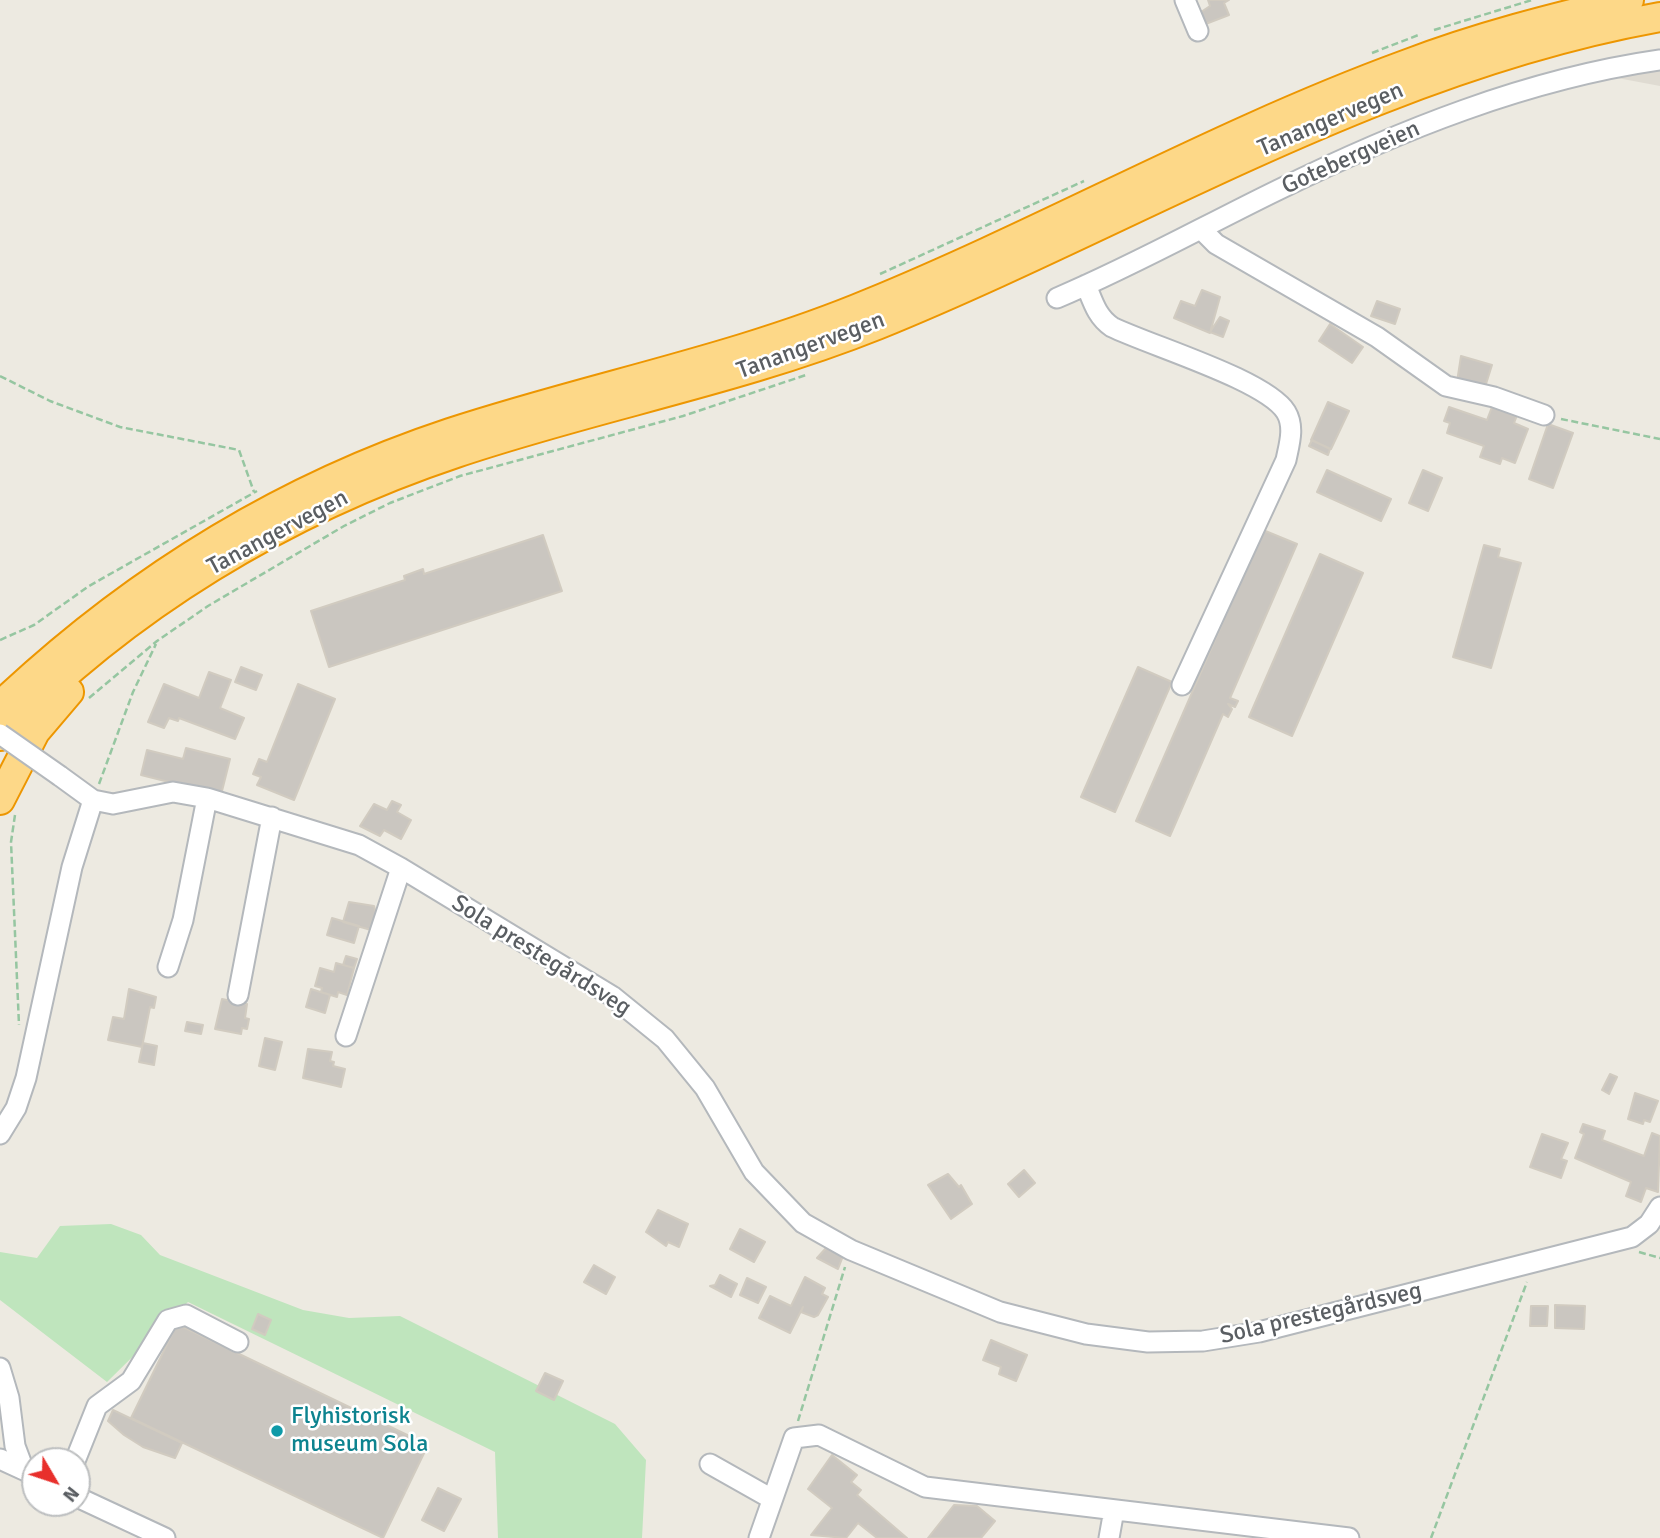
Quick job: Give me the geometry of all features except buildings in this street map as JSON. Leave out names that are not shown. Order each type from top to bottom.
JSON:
[{"type":"highway","name":"Tanangervegen","points":[[0,706],[56,654],[118,605],[188,557],[290,499],[364,466],[448,433],[746,349],[805,328],[872,303],[1234,138],[1402,66],[1484,37],[1629,0]]},
{"type":"highway","name":"Tanangervegen","points":[[0,735],[69,670],[188,581],[299,517],[455,453],[752,370],[880,323],[1243,158],[1410,86],[1491,58],[1660,17]]},
{"type":"highway","points":[[8,807],[35,732],[60,701],[188,581]]},
{"type":"highway","points":[[0,692],[56,654]]},
{"type":"street","points":[[1185,0],[1198,31]]},
{"type":"street","name":"Gotebergveien","points":[[1057,298],[1330,167],[1428,124],[1504,96],[1660,60]]},
{"type":"street","points":[[1201,229],[1216,244],[1377,337],[1446,386],[1494,397],[1544,415]]},
{"type":"street","points":[[1086,285],[1102,320],[1112,327],[1257,389],[1286,412],[1292,427],[1286,460],[1182,685]]},
{"type":"street","points":[[0,735],[93,800],[72,867],[26,1078],[16,1108],[0,1134]]},
{"type":"street","name":"Sola prestegårdsveg","points":[[93,800],[129,803],[173,792],[207,798],[359,845],[401,868],[612,996],[665,1039],[705,1088],[754,1172],[803,1223],[851,1250],[1000,1312],[1086,1334],[1148,1342],[1203,1341],[1258,1332],[1632,1237],[1649,1224],[1660,1207]]},
{"type":"street","points":[[167,967],[183,920],[207,798]]},
{"type":"street","points":[[237,995],[272,817]]},
{"type":"street","points":[[346,1037],[401,868]]},
{"type":"street","points":[[81,1447],[97,1406],[131,1381],[168,1320],[186,1315],[239,1342]]},
{"type":"street","points":[[0,1368],[9,1398],[15,1446],[21,1457]]},
{"type":"street","points":[[759,1538],[794,1438],[819,1435],[925,1488],[1349,1538]]},
{"type":"street","points":[[0,1459],[21,1469]]},
{"type":"street","points":[[710,1464],[772,1499]]},
{"type":"street","points":[[91,1504],[165,1538]]},
{"type":"street","points":[[1109,1538],[1114,1510]]},
{"type":"path","points":[[1370,54],[1478,15],[1531,0]]},
{"type":"path","points":[[875,276],[1092,177]]},
{"type":"path","points":[[89,698],[157,641],[208,606],[344,526],[390,503],[460,476],[683,416],[814,372]]},
{"type":"path","points":[[0,376],[50,401],[120,427],[239,450],[254,492]]},
{"type":"path","points":[[1544,415],[1660,439]]},
{"type":"path","points":[[0,640],[34,625],[89,586],[267,486]]},
{"type":"path","points":[[93,800],[133,692],[157,641]]},
{"type":"path","points":[[8,807],[19,1030]]},
{"type":"path","points":[[794,1438],[828,1316],[851,1250]]},
{"type":"path","points":[[1431,1538],[1524,1297],[1531,1263]]},
{"type":"shaded area","points":[[1660,70],[1660,86],[1612,77]]},
{"type":"green space","points":[[111,1224],[141,1235],[160,1255],[303,1310],[349,1318],[400,1316],[615,1424],[646,1460],[642,1538],[498,1538],[495,1452],[188,1302],[107,1382],[0,1300],[0,1252],[37,1258],[60,1226]]},
{"type":"place","name":"Flyhistorisk museum Sola","points":[[277,1431]]}]
